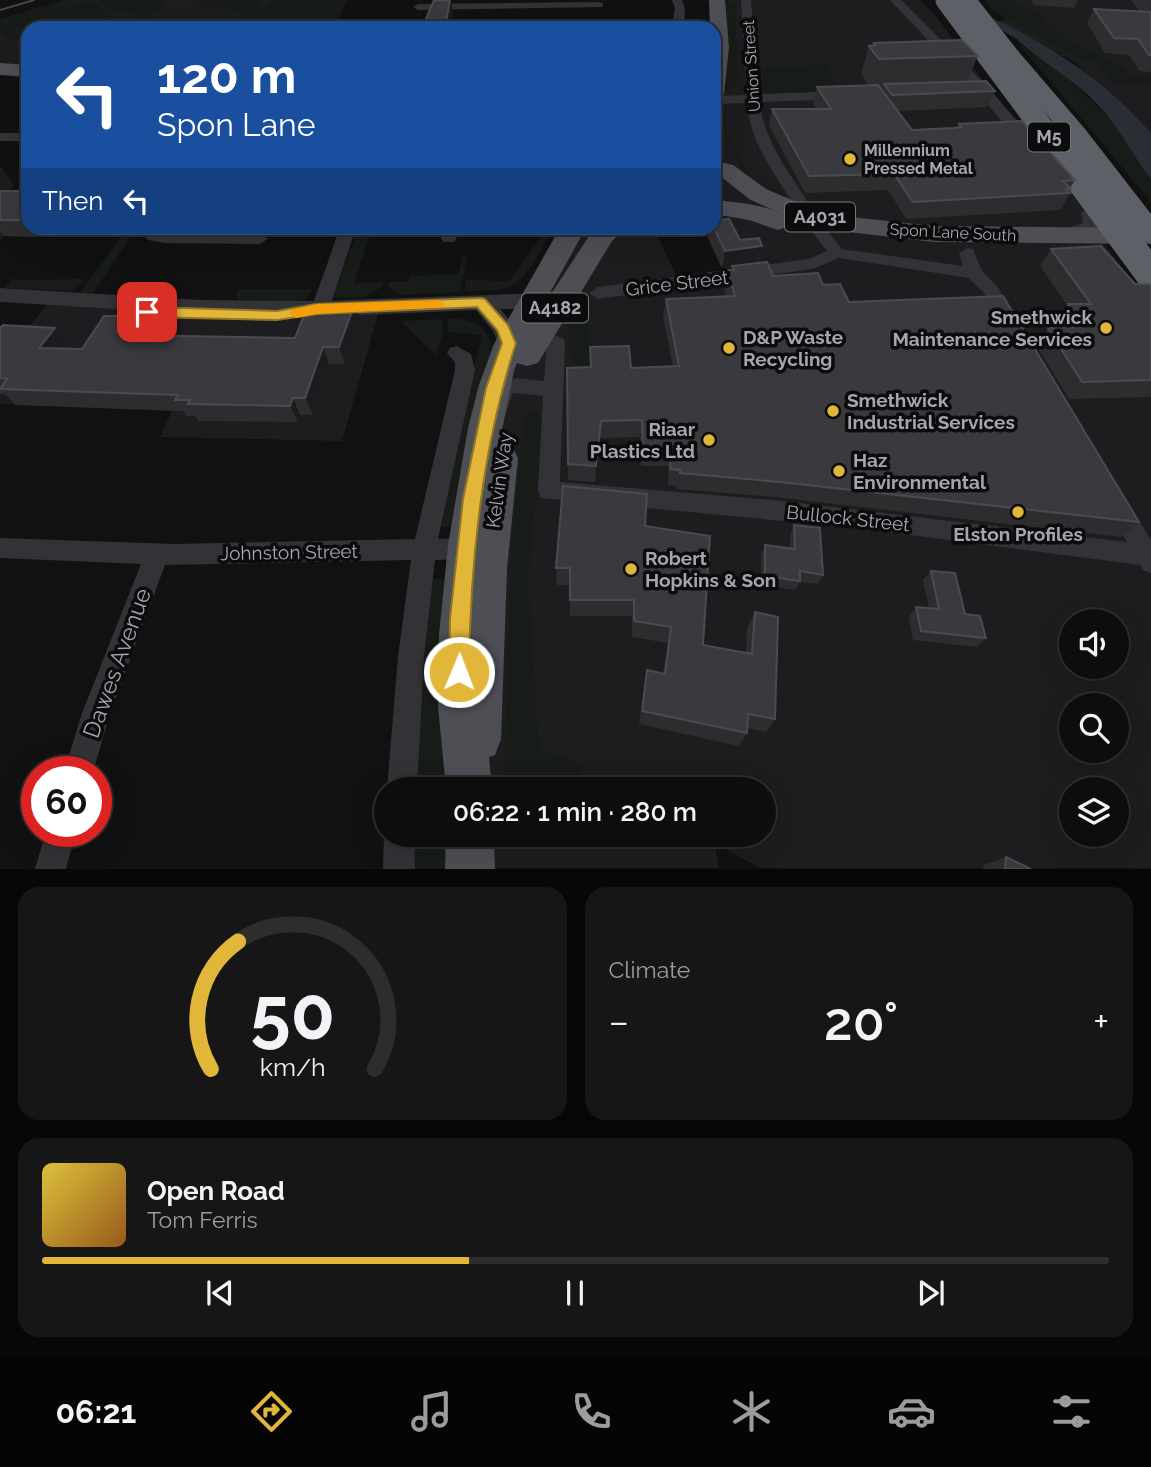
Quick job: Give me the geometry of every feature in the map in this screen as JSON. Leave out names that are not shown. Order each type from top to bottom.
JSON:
[{"type":"highway","name":"M5","points":[[947,0],[1151,275]]},
{"type":"highway","name":"M5","points":[[968,0],[1010,56],[1076,134],[1137,236]]},
{"type":"main road","points":[[701,0],[701,19]]},
{"type":"main road","points":[[717,0],[718,21]]},
{"type":"main road","points":[[0,69],[21,70]]},
{"type":"main road","points":[[0,78],[21,79]]},
{"type":"main road","name":"Spon Lane South","points":[[721,172],[750,192],[788,209],[852,224],[928,234],[1137,236]]},
{"type":"main road","name":"Spon Lane South","points":[[721,208],[754,213],[829,243],[970,263],[1087,247],[1137,236]]},
{"type":"main road","points":[[928,234],[956,241],[970,263]]},
{"type":"main road","name":"Kelvin Way","points":[[469,775],[480,737],[494,388],[509,343],[569,235]]},
{"type":"main road","name":"Kelvin Way","points":[[469,775],[458,698],[460,619],[472,499],[492,447],[534,387],[525,359],[543,327],[606,235]]},
{"type":"main road","points":[[470,847],[470,869]]},
{"type":"street","points":[[677,0],[680,8],[679,21]]},
{"type":"street","name":"Union Street","points":[[746,0],[756,122],[801,204]]},
{"type":"street","points":[[895,0],[983,90],[1039,156]]},
{"type":"street","points":[[417,8],[599,5]]},
{"type":"street","points":[[960,91],[983,90]]},
{"type":"street","points":[[721,100],[861,94]]},
{"type":"street","points":[[0,137],[21,137]]},
{"type":"street","points":[[769,184],[788,182]]},
{"type":"street","points":[[1063,234],[1089,226],[1092,220],[1068,189]]},
{"type":"street","points":[[1088,213],[1105,224],[1137,236]]},
{"type":"street","points":[[152,235],[164,238],[260,239]]},
{"type":"street","points":[[319,309],[345,235]]},
{"type":"street","points":[[0,295],[201,307],[319,309],[532,300],[553,297],[590,247],[604,235]]},
{"type":"street","name":"Grice Street","points":[[598,293],[814,264],[829,243]]},
{"type":"street","points":[[970,263],[991,290],[1023,344]]},
{"type":"street","points":[[481,302],[503,328],[509,343]]},
{"type":"street","points":[[0,304],[265,316],[319,309]]},
{"type":"street","points":[[534,387],[556,343]]},
{"type":"street","points":[[403,777],[411,656],[424,550],[465,370],[464,359],[457,353]]},
{"type":"street","name":"Bullock Street","points":[[534,387],[549,491],[645,496],[897,523],[1149,559]]},
{"type":"street","points":[[1109,489],[1149,559]]},
{"type":"street","name":"Johnston Street","points":[[0,548],[60,553],[157,554],[467,550]]},
{"type":"street","name":"Dawes Avenue","points":[[83,756],[96,713],[157,554]]},
{"type":"street","points":[[50,869],[56,847]]},
{"type":"street","points":[[399,847],[399,869]]},
{"type":"shaded area","points":[[64,0],[288,0],[234,21],[21,21],[21,74],[0,73],[0,19]]},
{"type":"shaded area","points":[[64,0],[78,0],[29,13],[91,0],[113,15],[93,21],[21,21],[21,29],[8,22],[21,14],[5,22],[21,34],[21,38],[9,41],[0,32],[0,19]]},
{"type":"shaded area","points":[[99,0],[166,0],[158,7],[162,8],[146,16],[146,20],[137,20],[145,11],[139,14],[121,14],[130,10],[116,14],[98,1]]},
{"type":"shaded area","points":[[203,0],[262,0],[256,8],[266,8],[274,0],[347,0],[337,21],[233,21],[245,14],[239,14],[241,10],[197,7]]},
{"type":"shaded area","points":[[709,0],[920,0],[936,16],[990,90],[1104,216],[1100,238],[1151,308],[1151,868],[761,868],[721,847],[776,847],[776,777],[469,777],[490,460],[520,351],[545,307],[547,289],[583,235],[657,235],[679,282],[725,276],[706,235],[721,235],[722,181],[725,170],[721,157],[721,21],[713,21]]},
{"type":"shaded area","points":[[723,0],[735,3],[737,68],[743,84],[726,91],[723,90]]},
{"type":"shaded area","points":[[984,0],[1009,0],[1025,9],[1037,10],[1045,24],[1053,24],[1060,33],[1078,46],[1111,60],[1129,74],[1151,75],[1151,86],[1112,84],[1098,64],[1073,55],[992,10]]},
{"type":"shaded area","points":[[1009,0],[1151,0],[1151,133],[1074,62],[1000,21],[1024,9]]},
{"type":"shaded area","points":[[1000,21],[1043,44],[1081,69],[1134,115],[1151,133],[1151,179],[1098,105],[1074,83],[1023,45]]},
{"type":"shaded area","points":[[1019,44],[1068,78],[1119,128],[1151,179],[1151,202]]},
{"type":"shaded area","points":[[825,65],[842,91],[771,94],[764,91],[762,68]]},
{"type":"shaded area","points":[[730,106],[726,114],[727,132],[752,179],[773,177],[760,182],[764,189],[782,190],[789,202],[765,193],[748,180],[721,129],[723,108]]},
{"type":"shaded area","points":[[122,235],[130,235],[95,290],[92,293],[81,292]]},
{"type":"shaded area","points":[[356,235],[370,235],[354,283],[384,282],[383,286],[365,297],[333,298]]},
{"type":"shaded area","points":[[542,235],[550,235],[532,265],[512,286],[489,291],[465,291],[466,280],[510,281]]},
{"type":"shaded area","points":[[462,256],[467,258],[460,292],[399,295],[388,286],[389,282],[408,282],[410,276],[459,274]]},
{"type":"shaded area","points":[[12,278],[84,279],[73,291],[5,288]]},
{"type":"shaded area","points":[[313,289],[305,300],[239,300],[236,295],[239,290]]},
{"type":"shaded area","points":[[50,301],[380,307],[342,441],[160,437],[172,411],[0,404],[0,363]]},
{"type":"shaded area","points":[[587,306],[589,364],[574,364],[569,343],[570,322],[575,308]]},
{"type":"shaded area","points":[[447,318],[475,323],[485,331],[490,345],[499,346],[453,528],[441,527],[439,523],[482,335],[448,332]]},
{"type":"shaded area","points":[[442,319],[443,334],[436,355],[400,321]]},
{"type":"shaded area","points":[[538,412],[542,427],[528,580],[539,750],[582,764],[581,777],[505,777],[512,550],[525,415]]},
{"type":"shaded area","points":[[431,579],[446,579],[447,777],[414,777],[416,724]]},
{"type":"shaded area","points":[[411,847],[448,847],[449,868],[410,869]]},
{"type":"shaded area","points":[[470,847],[716,847],[719,868],[470,868]]},
{"type":"building","points":[[434,0],[450,0],[446,21],[425,21]]},
{"type":"building","points":[[1094,9],[1151,12],[1151,55],[1138,39],[1114,38]]},
{"type":"building","points":[[962,40],[978,56],[879,59],[869,46],[875,45],[874,43]]},
{"type":"building","points":[[986,81],[995,91],[892,95],[884,84]]},
{"type":"building","points":[[878,85],[912,130],[961,127],[959,124],[1022,121],[1075,180],[1063,181],[1071,189],[1066,189],[1070,193],[913,202],[894,174],[809,176],[772,109],[831,109],[817,87]]},
{"type":"building","points":[[0,191],[21,191],[21,220],[0,220]]},
{"type":"building","points":[[729,219],[740,240],[759,238],[762,246],[725,251],[717,235],[721,235],[721,220]]},
{"type":"building","points":[[1101,246],[1135,284],[1151,286],[1151,380],[1082,382],[1048,328],[1082,327],[1068,304],[1091,304],[1051,249]]},
{"type":"building","points":[[767,262],[773,276],[818,273],[823,285],[840,284],[849,302],[1003,296],[1139,522],[680,473],[680,470],[670,469],[671,450],[643,450],[642,420],[601,421],[596,466],[568,464],[567,368],[591,367],[590,347],[629,346],[631,368],[679,366],[666,299],[735,296],[727,270],[734,270],[732,266]]},
{"type":"building","points":[[355,303],[339,347],[323,347],[305,398],[293,398],[290,406],[188,404],[190,400],[175,400],[178,395],[0,389],[7,379],[0,378],[0,328],[3,325],[55,328],[39,348],[82,349],[104,316],[133,316],[122,335],[295,338],[308,305]]},
{"type":"building","points":[[563,486],[647,494],[645,526],[710,536],[703,645],[752,654],[755,612],[778,617],[775,719],[748,714],[747,733],[642,711],[647,670],[665,674],[671,627],[634,621],[634,600],[570,600],[570,568],[556,568]]},
{"type":"building","name":"Robert Hopkins & Son","points":[[794,525],[820,528],[823,575],[800,571],[800,581],[765,576],[765,545],[795,549]]},
{"type":"building","points":[[931,571],[955,573],[965,614],[980,616],[986,638],[921,631],[916,607],[939,609]]},
{"type":"building","points":[[1006,857],[1031,869],[1005,869]]},
{"type":"waterway","points":[[970,10],[1029,41]]},
{"type":"tram line","points":[[0,10],[34,0]]},
{"type":"slow traffic","points":[[296,314],[317,309],[439,304]]},
{"type":"place","name":"Millennium Pressed Metal","points":[[850,159]]},
{"type":"place","name":"Smethwick Maintenance Services","points":[[1106,328]]},
{"type":"place","name":"D&P Waste Recycling","points":[[729,348]]},
{"type":"place","name":"Smethwick Industrial Services","points":[[833,411]]},
{"type":"place","name":"Riaar Plastics Ltd","points":[[709,440]]},
{"type":"place","name":"Haz Environmental","points":[[839,471]]},
{"type":"place","name":"Elston Profiles","points":[[1018,512]]},
{"type":"place","name":"Robert Hopkins & Son","points":[[631,569]]},
{"type":"route","points":[[147,312],[277,316],[317,309],[481,302],[503,328],[509,343],[494,388],[472,499],[460,619],[459,672]]}]
